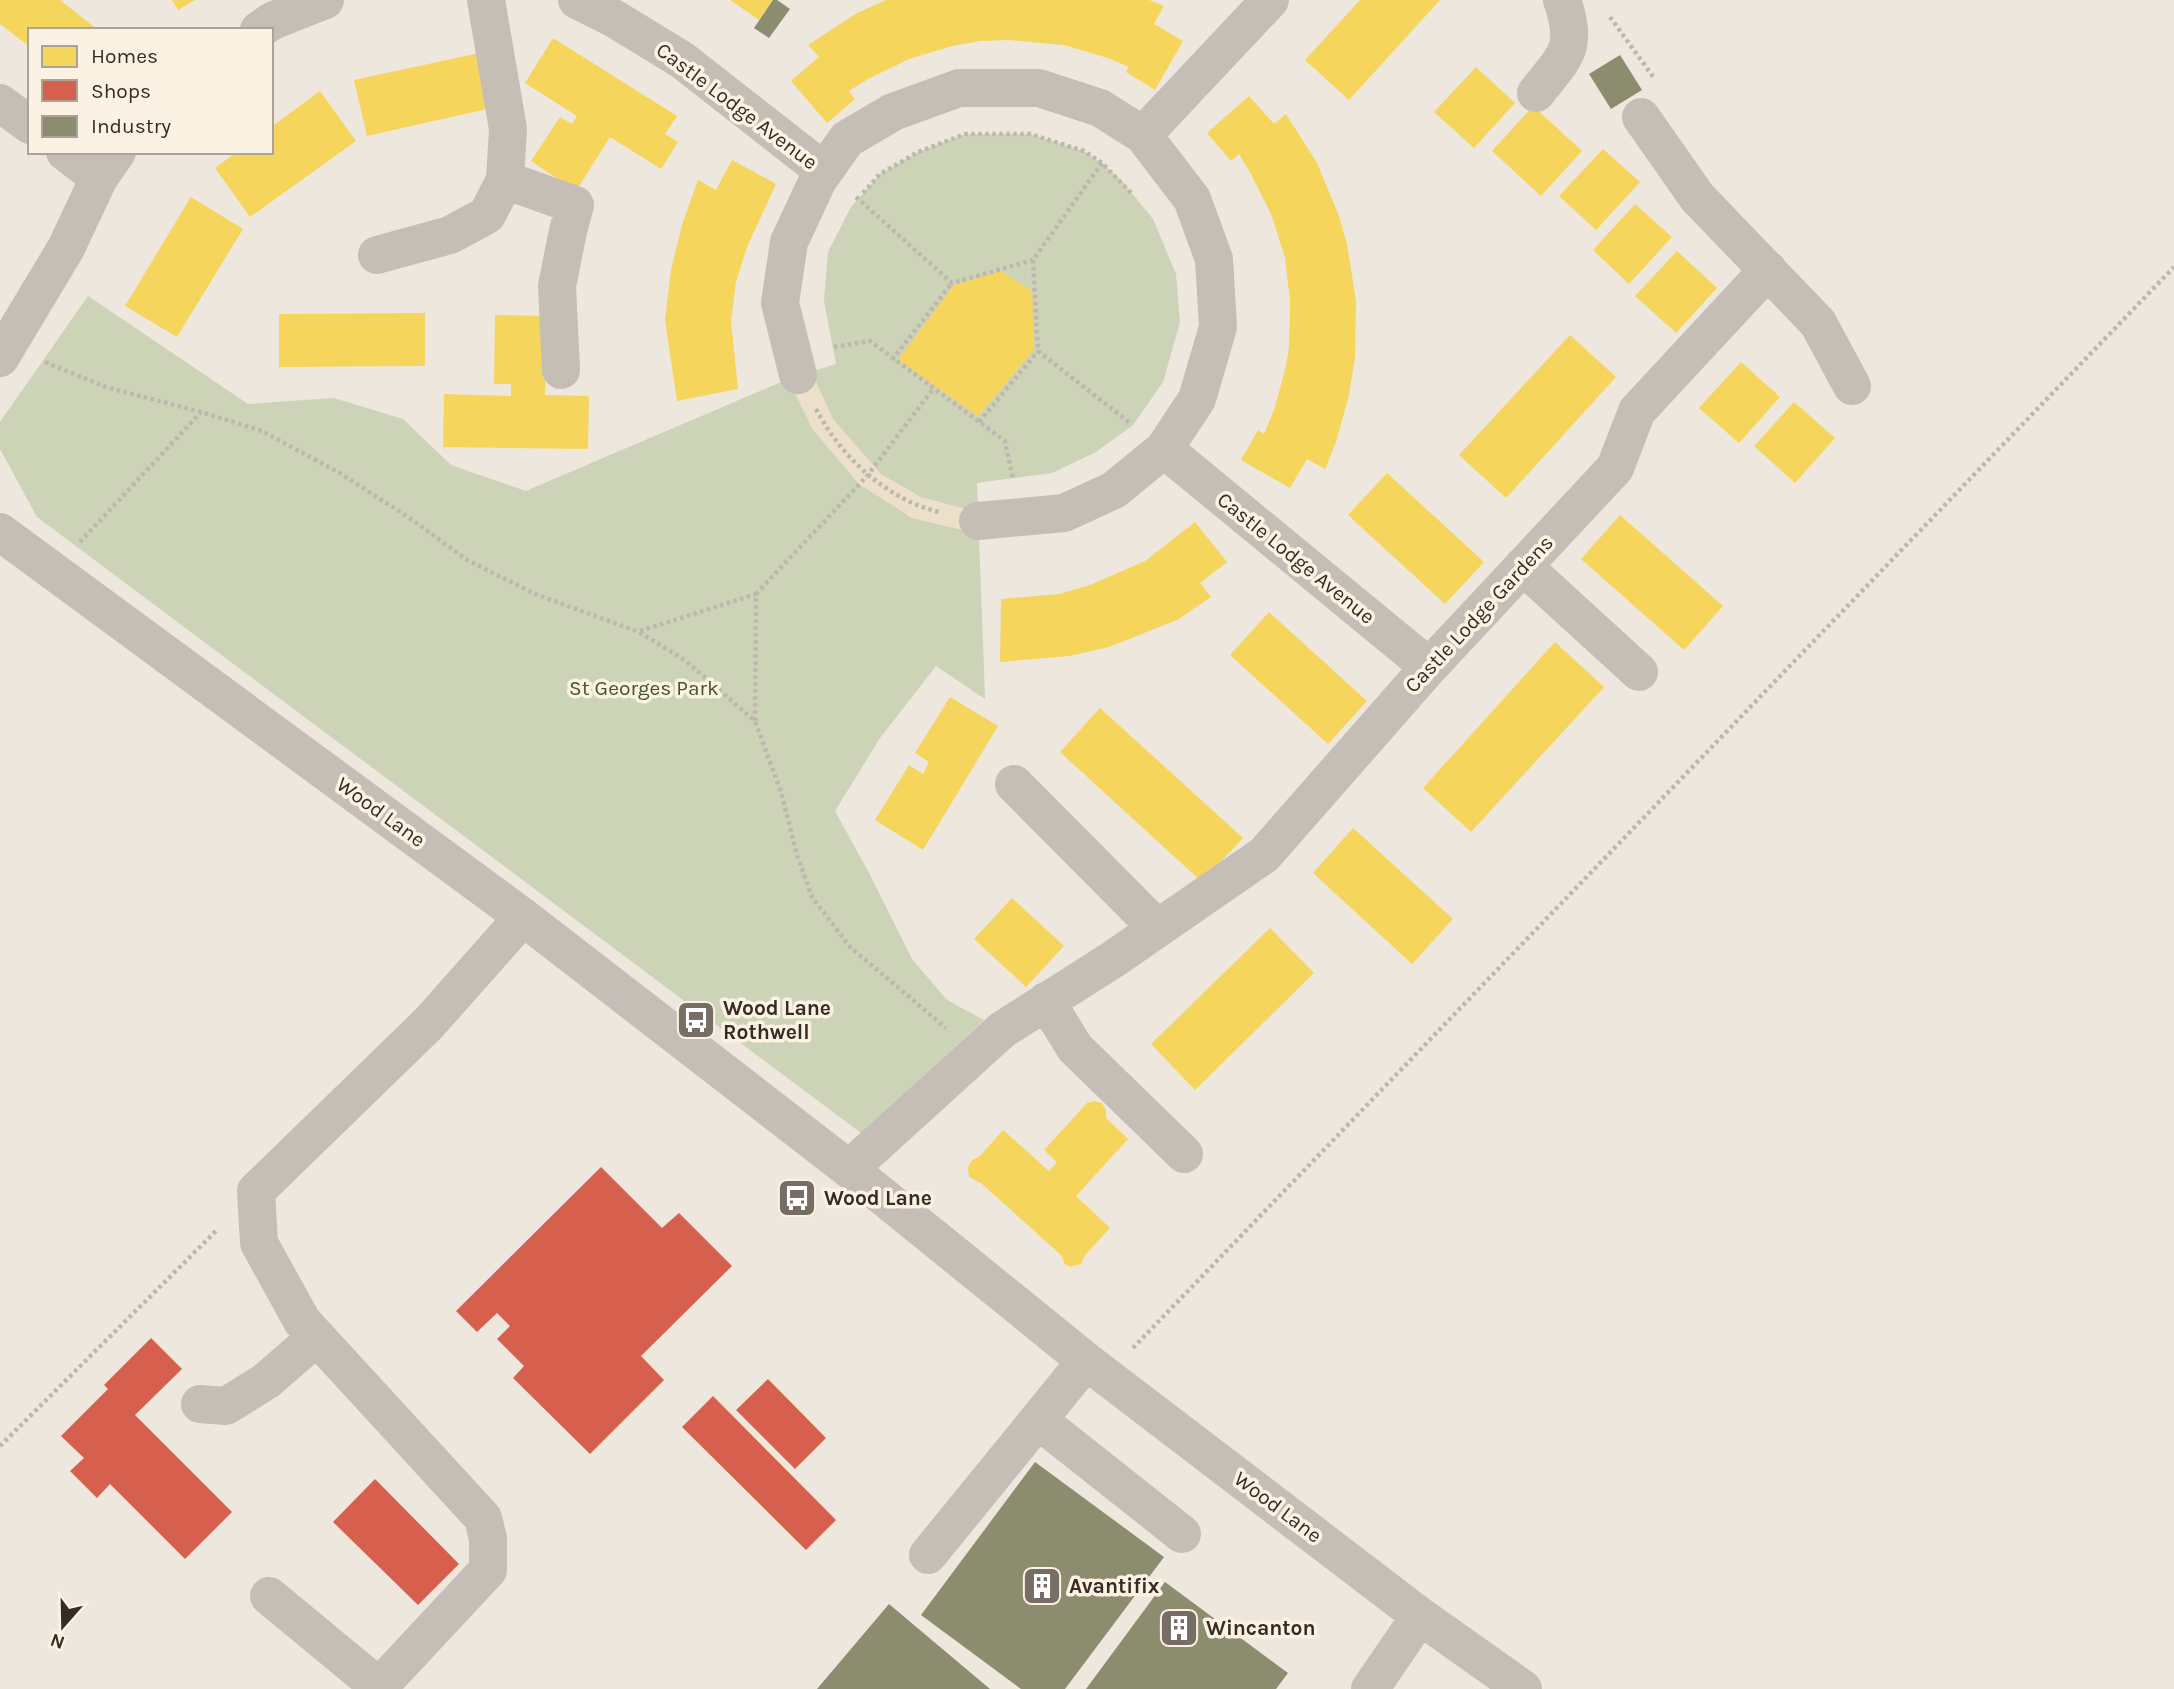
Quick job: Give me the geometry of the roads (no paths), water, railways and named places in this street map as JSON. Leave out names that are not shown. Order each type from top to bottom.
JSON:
[{"type":"street","points":[[262,28],[272,21],[323,0]]},
{"type":"street","points":[[377,255],[450,235],[487,215],[505,180],[508,129],[486,0]]},
{"type":"street","name":"Castle Lodge Avenue","points":[[577,0],[615,19],[682,60],[824,171]]},
{"type":"street","points":[[1136,131],[1270,0]]},
{"type":"street","points":[[1536,93],[1567,53],[1572,35],[1562,0]]},
{"type":"street","name":"Castle Lodge Avenue","points":[[798,375],[780,303],[789,242],[818,180],[847,139],[893,112],[959,88],[1039,88],[1100,108],[1136,131],[1192,198],[1214,260],[1218,327],[1197,399],[1164,449],[1114,490],[1064,513],[978,522]]},
{"type":"street","points":[[0,103],[28,124]]},
{"type":"street","points":[[1641,117],[1697,197],[1818,323],[1852,386]]},
{"type":"street","points":[[6,349],[66,248],[108,165],[72,154]]},
{"type":"street","points":[[505,180],[575,205],[557,286],[561,370]]},
{"type":"street","name":"Castle Lodge Gardens","points":[[849,1169],[1002,1030],[1112,960],[1264,855],[1429,667],[1615,468],[1637,411],[1769,270]]},
{"type":"street","name":"Castle Lodge Avenue","points":[[1164,449],[1429,667]]},
{"type":"street","name":"Wood Lane","points":[[0,532],[523,917],[849,1169],[1096,1368],[1420,1616],[1522,1689]]},
{"type":"street","points":[[1523,566],[1639,672]]},
{"type":"street","points":[[1014,785],[1157,928]]},
{"type":"street","points":[[269,1596],[378,1688],[488,1570],[488,1539],[483,1518],[302,1321],[259,1243],[256,1191],[429,1023],[523,917]]},
{"type":"street","points":[[1046,1001],[1074,1048],[1184,1154]]},
{"type":"street","points":[[200,1404],[226,1406],[266,1381],[317,1338]]},
{"type":"street","points":[[928,1555],[1038,1420],[1096,1368]]},
{"type":"street","points":[[1038,1420],[1182,1534]]},
{"type":"street","points":[[1370,1689],[1420,1616]]},
{"type":"place","name":"Wood Lane Rothwell","points":[[696,1020]]},
{"type":"place","name":"Wood Lane","points":[[797,1198]]},
{"type":"place","name":"Avantifix","points":[[1042,1586]]},
{"type":"place","name":"Wincanton","points":[[1179,1628]]},
{"type":"park label","name":"St Georges Park","points":[[644,688]]}]
